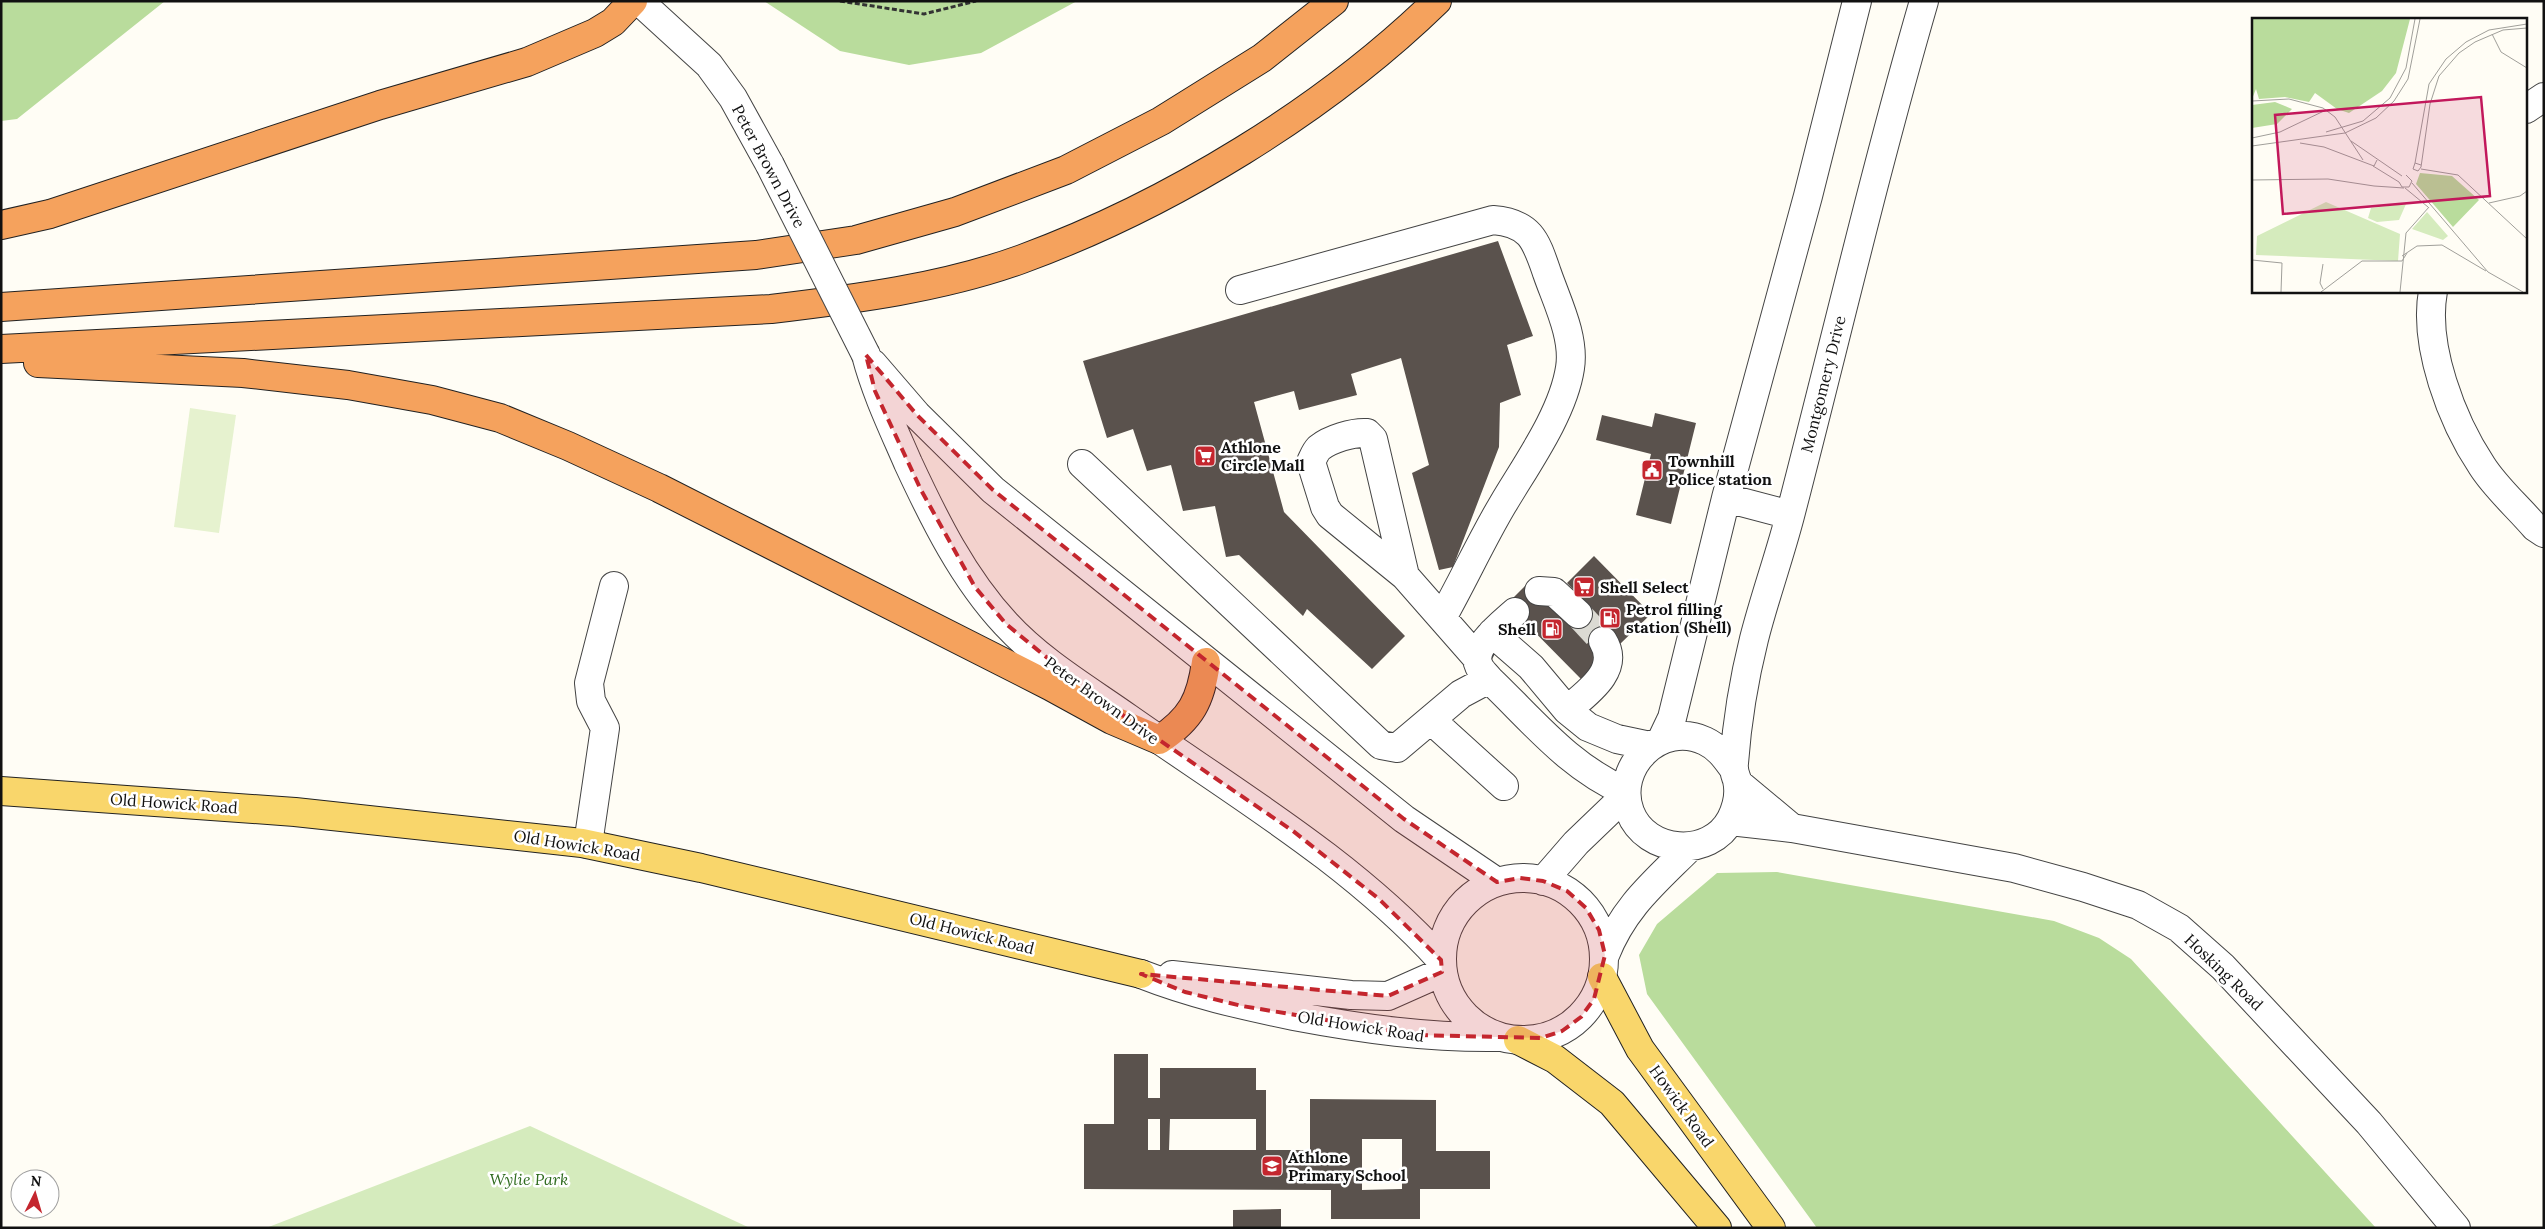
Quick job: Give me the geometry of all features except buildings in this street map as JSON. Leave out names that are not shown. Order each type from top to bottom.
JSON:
[{"type":"highway","points":[[1,224],[50,214],[380,105],[527,62],[595,33],[613,22],[633,1]]},
{"type":"highway","points":[[1,306],[756,255],[856,240],[955,212],[1066,170],[1161,121],[1262,58],[1334,1]]},
{"type":"highway","points":[[1,349],[771,309],[836,301],[929,285],[1021,259],[1136,211],[1236,153],[1327,95],[1406,32],[1437,1]]},
{"type":"highway","points":[[1,362],[244,373],[282,377],[348,385],[432,400],[500,418],[568,446],[659,488],[1050,686],[1112,720],[1159,740],[1174,730],[1193,709],[1204,680],[1206,662]]},
{"type":"main road","name":"Old Howick Road","points":[[1,791],[295,812],[588,844],[710,870],[1141,974]]},
{"type":"main road","name":"Howick Road","points":[[1604,966],[1640,1049],[1771,1228]]},
{"type":"main road","points":[[1508,1038],[1555,1058],[1612,1103],[1717,1228]]},
{"type":"street","name":"Peter Brown Drive","points":[[639,1],[709,65],[733,98],[770,165],[866,355],[875,391],[921,490],[976,587],[1006,624],[1044,658],[1159,740],[1293,831],[1379,899],[1413,929],[1442,966]]},
{"type":"street","points":[[1492,633],[1531,666],[1568,710],[1588,728],[1603,734],[1656,742],[1683,736],[1704,740],[1721,751],[1736,776],[1737,803],[1730,821],[1713,839],[1690,847],[1672,846],[1654,840],[1640,828],[1630,813],[1626,793],[1629,774],[1637,758],[1656,742],[1676,700],[1726,498],[1808,196],[1857,1]]},
{"type":"street","name":"Montgomery Drive","points":[[1736,776],[1738,725],[1754,641],[1790,515],[1877,172],[1924,1]]},
{"type":"street","points":[[2528,108],[2544,98]]},
{"type":"street","points":[[1240,290],[1493,220],[1509,222],[1524,228],[1536,243],[1570,343],[1570,368],[1562,396],[1529,464],[1502,505],[1442,618]]},
{"type":"street","points":[[2433,292],[2430,306],[2435,353],[2450,406],[2482,467],[2535,527],[2544,533]]},
{"type":"street","name":"Peter Brown Drive","points":[[866,355],[917,415],[993,490],[1206,662],[1248,692],[1404,819],[1497,882]]},
{"type":"street","points":[[1405,576],[1373,439],[1367,433],[1358,432],[1317,450],[1311,462],[1325,507],[1330,514],[1405,576],[1483,668],[1571,760],[1626,793]]},
{"type":"street","points":[[1082,464],[1381,745],[1397,748],[1460,694],[1483,668]]},
{"type":"street","points":[[1726,498],[1790,515]]},
{"type":"street","points":[[588,844],[605,728],[591,701],[589,683],[614,586]]},
{"type":"street","points":[[1539,591],[1554,592],[1578,614]]},
{"type":"street","points":[[1483,668],[1478,651],[1492,633],[1515,612]]},
{"type":"street","points":[[1568,710],[1594,686],[1606,669],[1609,653],[1603,641]]},
{"type":"street","points":[[1431,720],[1504,786]]},
{"type":"street","name":"Hosking Road","points":[[1736,776],[1792,828]]},
{"type":"street","points":[[1543,881],[1576,843],[1626,793]]},
{"type":"street","name":"Hosking Road","points":[[1730,821],[1792,828],[2014,868],[2084,887],[2138,905],[2179,928],[2223,967],[2369,1123],[2456,1228]]},
{"type":"street","points":[[1604,966],[1599,930],[1586,908],[1567,890],[1543,881],[1520,878],[1497,882],[1474,894],[1456,912],[1445,935],[1442,966],[1449,994],[1461,1012],[1478,1027],[1508,1038],[1541,1038],[1562,1031],[1594,999],[1604,966],[1623,917],[1639,897],[1690,847]]},
{"type":"street","name":"Old Howick Road","points":[[1141,974],[1220,979],[1352,995],[1388,996],[1442,966]]},
{"type":"street","name":"Old Howick Road","points":[[1141,974],[1185,992],[1242,1006],[1363,1028],[1448,1038],[1508,1038]]},
{"type":"path","points":[[840,1],[924,14],[976,1]]},
{"type":"highlighted area","points":[[866,355],[917,415],[993,490],[1404,819],[1452,853],[1497,882],[1520,878],[1543,881],[1567,891],[1586,908],[1599,930],[1605,955],[1594,999],[1581,1017],[1562,1031],[1541,1038],[1416,1035],[1242,1006],[1185,992],[1141,974],[1388,996],[1442,972],[1441,960],[1379,899],[1293,831],[1090,693],[1006,624],[975,587],[921,490],[875,391]]},
{"type":"green space","points":[[1,1],[165,1],[17,119],[1,121]]},
{"type":"green space","points":[[764,1],[1077,1],[981,53],[909,65],[840,51]]},
{"type":"green space","points":[[190,408],[236,415],[219,533],[174,527]]},
{"type":"green space","points":[[1777,872],[2054,921],[2099,938],[2131,959],[2376,1228],[1817,1228],[1647,994],[1639,955],[1657,924],[1717,873]]},
{"type":"green space","name":"Wylie Park","points":[[530,1126],[750,1228],[266,1228]]},
{"type":"tunnel","points":[[1578,614],[1603,641]]},
{"type":"place","name":"Athlone Circle Mall","points":[[1205,456]]},
{"type":"place","name":"Townhill Police station","points":[[1652,470]]},
{"type":"place","name":"Shell Select","points":[[1584,587]]},
{"type":"place","name":"Petrol filling station (Shell)","points":[[1610,618]]},
{"type":"place","name":"Shell","points":[[1552,629]]},
{"type":"place","name":"Athlone Primary School","points":[[1272,1166]]}]
